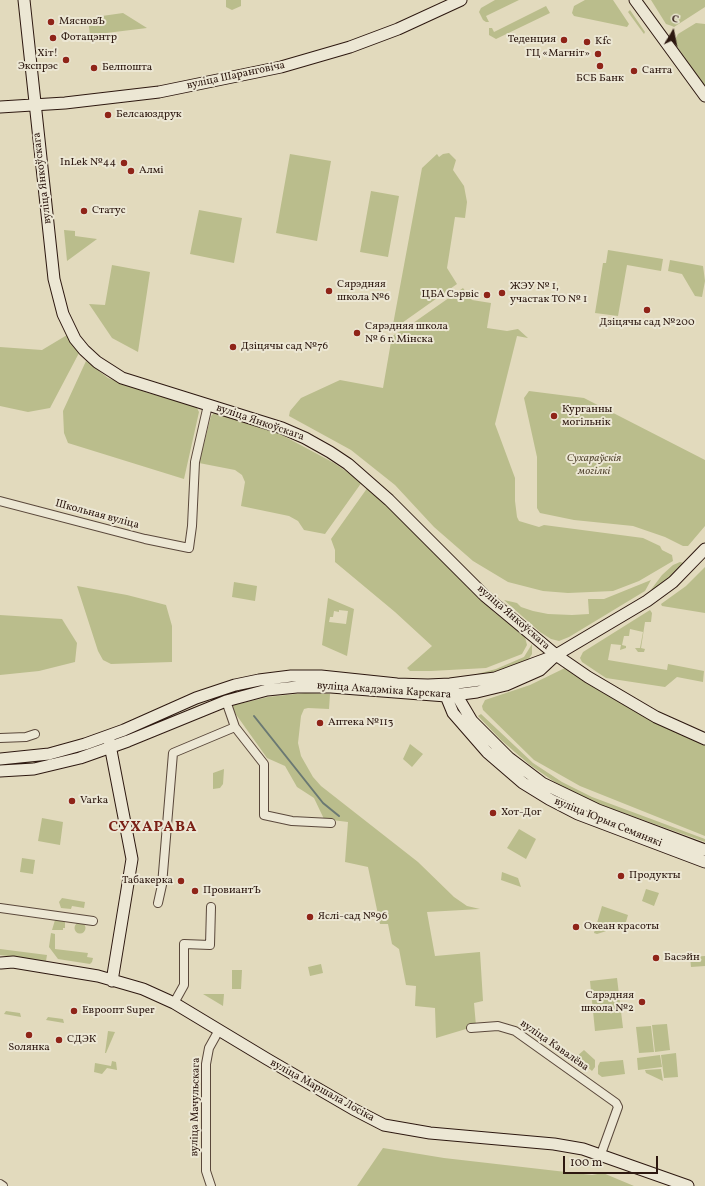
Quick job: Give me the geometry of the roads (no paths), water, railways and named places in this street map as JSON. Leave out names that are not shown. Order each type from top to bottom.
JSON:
[{"type":"main road","name":"вуліца Янкоўскага","points":[[24,0],[34,106],[54,279],[63,314],[75,338],[97,362],[122,378],[282,428],[305,438],[348,464],[412,522],[485,596],[556,655],[581,641],[673,582],[705,549]]},
{"type":"main road","name":"вуліца Шаранговіча","points":[[0,107],[34,106],[166,91],[281,67],[355,45],[398,29],[461,0]]},
{"type":"main road","points":[[634,0],[705,96]]},
{"type":"main road","points":[[532,663],[538,649],[536,639]]},
{"type":"main road","points":[[575,669],[573,660],[574,652],[581,641]]},
{"type":"main road","points":[[556,655],[575,669],[656,717],[705,738]]},
{"type":"main road","name":"вуліца Акадэміка Карскага","points":[[0,770],[25,770],[52,766],[220,690],[235,685],[278,677],[320,676],[428,686],[450,684],[495,678],[556,655]]},
{"type":"main road","name":"вуліца Акадэміка Карскага","points":[[0,759],[49,754],[109,741],[257,692],[305,686],[458,696],[506,685],[540,670],[556,655]]},
{"type":"main road","points":[[446,696],[450,684]]},
{"type":"main road","name":"вуліца Юрыя Семянякі","points":[[450,684],[472,721],[530,775],[554,790],[598,810],[705,850]]},
{"type":"main road","points":[[472,721],[470,708],[473,698],[478,692]]},
{"type":"main road","name":"вуліца Юрыя Семянякі","points":[[446,696],[453,713],[465,729],[502,766],[536,792],[578,814],[705,862]]},
{"type":"main road","points":[[109,741],[132,859],[112,981]]},
{"type":"main road","name":"вуліца Маршала Лосіка","points":[[0,963],[13,962],[62,970],[143,989],[174,1003],[353,1109],[384,1125],[457,1136],[554,1144],[601,1154],[688,1186]]},
{"type":"street","name":"Школьная вуліца","points":[[0,501],[145,539],[189,548],[192,526],[195,462],[208,405]]},
{"type":"street","points":[[226,701],[235,727],[264,764],[264,815],[292,821],[331,823]]},
{"type":"street","points":[[158,903],[162,884],[173,753],[235,727]]},
{"type":"street","points":[[0,738],[26,737],[35,734]]},
{"type":"street","points":[[174,1003],[184,985],[184,944],[210,945],[212,907]]},
{"type":"street","points":[[0,908],[93,921]]},
{"type":"street","name":"вуліца Кавалёва","points":[[471,1028],[498,1026],[515,1031],[616,1103],[618,1107],[601,1154]]},
{"type":"street","name":"вуліца Мачульскага","points":[[211,1186],[206,1171],[206,1064],[209,1048],[220,1030]]},
{"type":"waterway","points":[[254,716],[323,803],[339,816]]},
{"type":"place","name":"МясновЪ","points":[[51,22]]},
{"type":"place","name":"Фотацэнтр","points":[[53,38]]},
{"type":"place","name":"Теденция","points":[[564,40]]},
{"type":"place","name":"Kfc","points":[[587,42]]},
{"type":"place","name":"ГЦ «Магніт»","points":[[598,54]]},
{"type":"place","name":"Хіт! Экспрэс","points":[[66,60]]},
{"type":"place","name":"БСБ Банк","points":[[600,66]]},
{"type":"place","name":"Белпошта","points":[[94,68]]},
{"type":"place","name":"Санта","points":[[634,71]]},
{"type":"place","name":"Белсаюздрук","points":[[108,115]]},
{"type":"place","name":"InLek №44","points":[[124,163]]},
{"type":"place","name":"Алмі","points":[[131,171]]},
{"type":"place","name":"Статус","points":[[84,211]]},
{"type":"place","name":"Сярэдняя школа №6","points":[[329,291]]},
{"type":"place","name":"ЖЭУ № 1, участак ТО № 1","points":[[502,293]]},
{"type":"place","name":"ЦБА Сэрвіс","points":[[487,295]]},
{"type":"place","name":"Дзіцячы сад №200","points":[[647,310]]},
{"type":"place","name":"Сярэдняя школа № 6 г. Мінска","points":[[357,333]]},
{"type":"place","name":"Дзіцячы сад №76","points":[[233,347]]},
{"type":"place","name":"Курганны могільнік","points":[[554,416]]},
{"type":"place","name":"Аптека №113","points":[[320,723]]},
{"type":"place","name":"Varka","points":[[72,801]]},
{"type":"place","name":"Хот-Дог","points":[[493,813]]},
{"type":"place","name":"Продукты","points":[[621,876]]},
{"type":"place","name":"Табакерка","points":[[181,881]]},
{"type":"place","name":"ПровиантЪ","points":[[195,891]]},
{"type":"place","name":"Яслі-сад №96","points":[[310,917]]},
{"type":"place","name":"Океан красоты","points":[[576,927]]},
{"type":"place","name":"Басэйн","points":[[656,958]]},
{"type":"place","name":"Сярэдняя школа №2","points":[[642,1002]]},
{"type":"place","name":"Евроопт Super","points":[[74,1011]]},
{"type":"place","name":"Sолянка","points":[[29,1035]]},
{"type":"place","name":"СДЭК","points":[[59,1040]]},
{"type":"district","name":"СУХАРАВА","points":[[153,828]]},
{"type":"park label","name":"Сухараўскія могілкі","points":[[594,465]]}]
